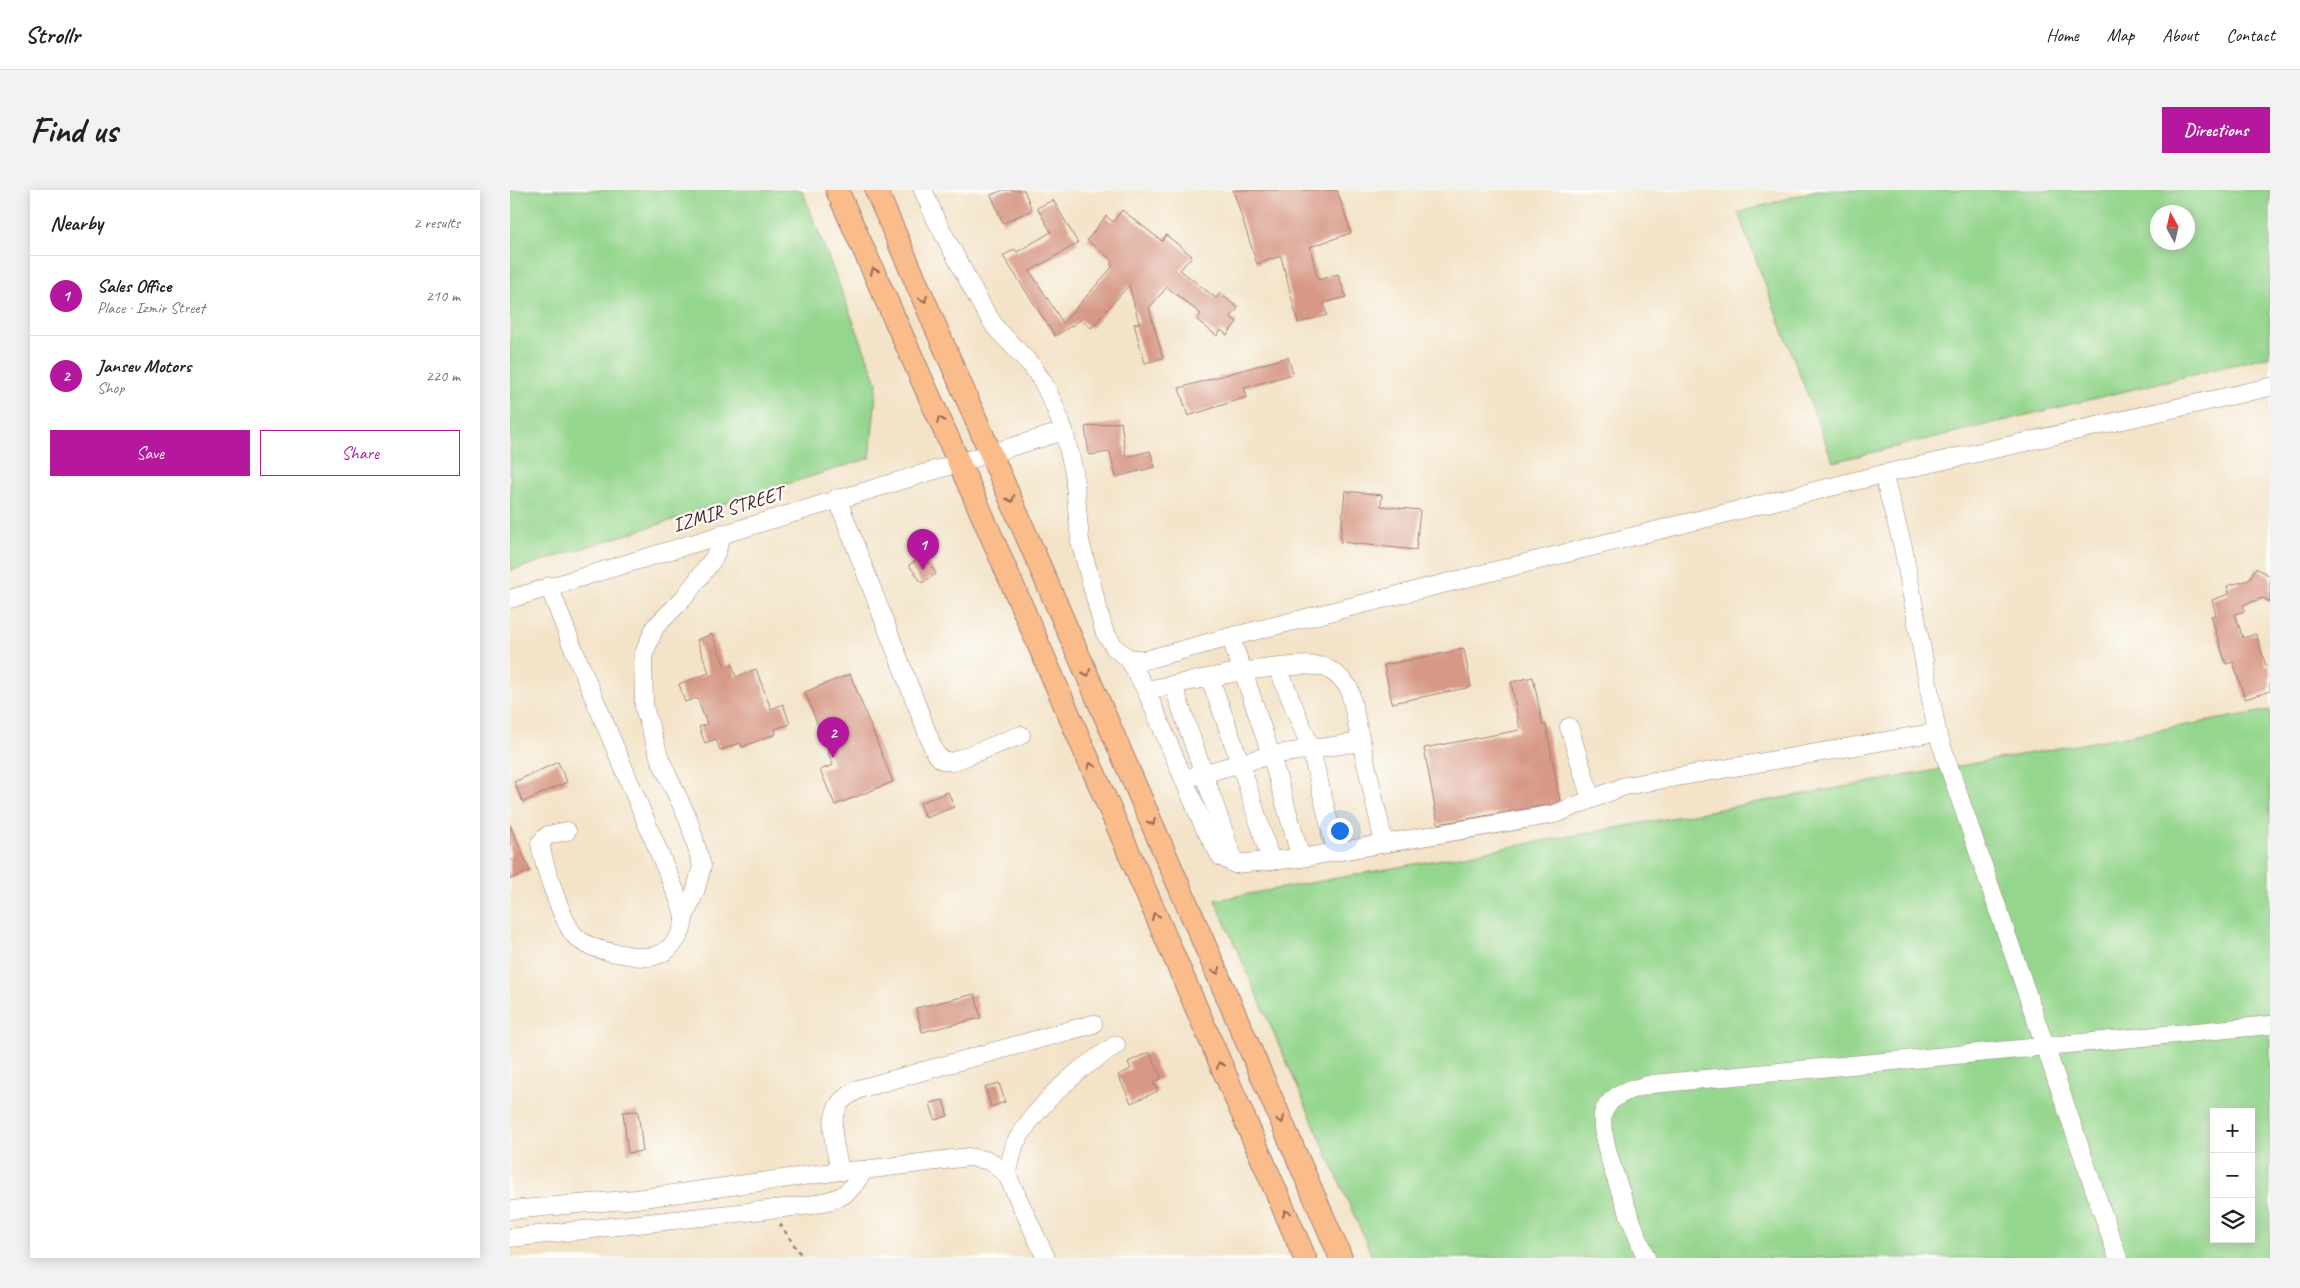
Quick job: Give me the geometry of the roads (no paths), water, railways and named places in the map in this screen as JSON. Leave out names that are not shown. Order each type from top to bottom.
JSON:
[{"type":"main road","points":[[837,190],[960,464],[1305,1258]]},
{"type":"main road","points":[[876,190],[1341,1258]]},
{"type":"street","points":[[923,190],[935,218],[983,308],[996,328],[1032,366],[1043,382],[1064,431],[1074,472],[1080,542],[1102,624],[1115,648],[1128,658],[1146,690],[1204,827],[1221,857],[1235,864],[1301,858],[1555,814],[1625,786],[1937,732]]},
{"type":"street","points":[[1128,658],[1145,660],[1230,637],[1883,474],[2270,387]]},
{"type":"street","name":"IZMIR STREET","points":[[510,599],[837,498],[960,464],[1064,431]]},
{"type":"street","points":[[1883,474],[1903,547],[1937,732],[2118,1258]]},
{"type":"street","points":[[837,498],[935,753],[942,760],[952,762],[1021,735]]},
{"type":"street","points":[[567,831],[548,835],[540,843],[542,856],[567,924],[574,935],[582,941],[606,951],[654,957],[668,951],[680,932],[695,892],[702,866],[689,821],[660,759],[644,707],[643,656],[655,627],[683,599],[714,558],[722,533]]},
{"type":"street","points":[[549,586],[570,643],[679,900],[684,918]]},
{"type":"street","points":[[1230,637],[1271,755],[1301,858]]},
{"type":"street","points":[[1146,690],[1243,671],[1309,665],[1325,667],[1340,677],[1349,688],[1384,843]]},
{"type":"street","points":[[1278,668],[1311,749],[1336,851]]},
{"type":"street","points":[[1210,678],[1240,762],[1271,861]]},
{"type":"street","points":[[1173,685],[1235,864]]},
{"type":"street","points":[[1569,727],[1590,799]]},
{"type":"street","points":[[1184,778],[1271,755],[1361,742]]},
{"type":"street","points":[[840,1171],[833,1138],[832,1119],[841,1102],[859,1089],[1094,1024]]},
{"type":"street","points":[[1646,1258],[1618,1182],[1603,1133],[1602,1118],[1605,1110],[1623,1093],[1652,1084],[2045,1048],[2270,1025]]},
{"type":"street","points":[[1008,1175],[1015,1143],[1031,1119],[1054,1093],[1081,1069],[1116,1045]]},
{"type":"street","points":[[510,1210],[636,1199],[840,1171],[864,1170],[970,1157],[990,1161],[1008,1175],[1046,1258]]},
{"type":"street","points":[[510,1238],[811,1205],[845,1196],[853,1188],[864,1170]]},
{"type":"place","name":"Sales Office","points":[[923,570]]},
{"type":"place","name":"Jansev Motors","points":[[833,758]]}]
